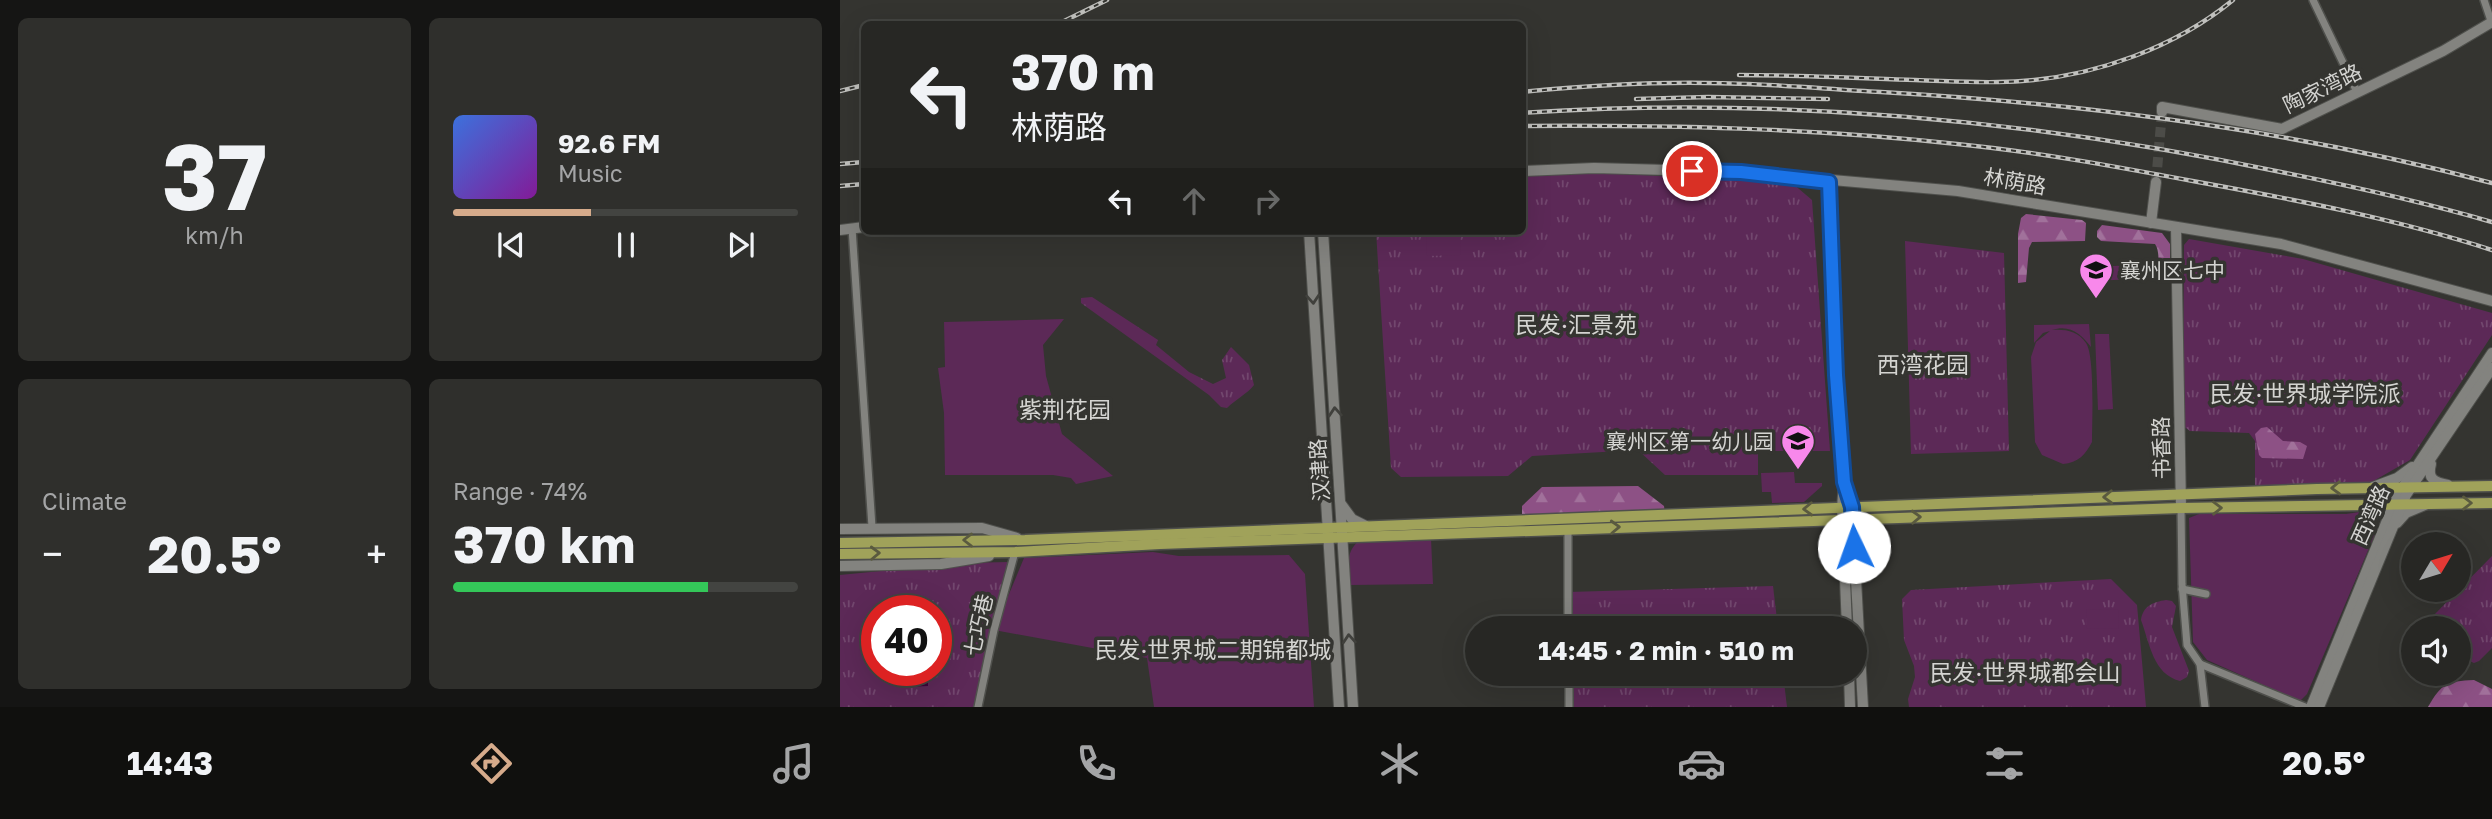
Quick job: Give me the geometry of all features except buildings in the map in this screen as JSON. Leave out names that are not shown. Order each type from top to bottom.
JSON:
[{"type":"main road","points":[[1364,531],[1568,529],[2181,494],[2409,486],[2492,486]]},
{"type":"main road","points":[[840,543],[1015,552],[1364,531],[1847,513],[2492,503]]},
{"type":"main road","points":[[840,554],[910,546],[1024,540],[1307,534]]},
{"type":"street","points":[[2314,0],[2357,92]]},
{"type":"street","points":[[2484,0],[2492,23]]},
{"type":"street","name":"陶家湾路","points":[[2162,112],[2162,107],[2282,129],[2443,51],[2492,23]]},
{"type":"street","name":"林荫路","points":[[1526,171],[1594,168],[1741,172],[1829,182],[1958,191],[2281,244],[2492,301]]},
{"type":"street","points":[[1829,182],[1836,375],[1863,707]]},
{"type":"street","points":[[2151,223],[2155,182]]},
{"type":"street","name":"书香路","points":[[2176,227],[2182,589],[2187,645],[2200,664],[2205,707]]},
{"type":"street","points":[[840,230],[861,228]]},
{"type":"street","points":[[852,229],[872,527]]},
{"type":"street","name":"汉津路","points":[[1309,235],[1339,707]]},
{"type":"street","name":"汉津路","points":[[1323,235],[1353,707]]},
{"type":"street","name":"西湾路","points":[[2409,486],[2422,457],[2492,353]]},
{"type":"street","name":"西湾路","points":[[2319,707],[2397,504],[2492,368]]},
{"type":"street","points":[[2435,453],[2429,472],[2431,479],[2456,486]]},
{"type":"street","points":[[2372,487],[2397,478],[2422,457]]},
{"type":"street","points":[[1341,503],[1364,531],[1351,542],[1344,555]]},
{"type":"street","points":[[2361,505],[2378,510],[2388,527],[2406,513],[2430,504]]},
{"type":"street","points":[[1327,506],[1321,520],[1307,534],[1330,558]]},
{"type":"street","points":[[1847,513],[1847,616]]},
{"type":"street","name":"西湾路","points":[[2311,707],[2388,527]]},
{"type":"street","points":[[840,529],[982,528],[1024,540]]},
{"type":"street","points":[[1568,529],[1568,616]]},
{"type":"street","points":[[840,565],[941,564],[1015,552]]},
{"type":"street","name":"七巧巷","points":[[978,707],[994,630],[1015,552]]},
{"type":"street","points":[[2182,589],[2206,594]]},
{"type":"street","points":[[2200,664],[2305,707]]},
{"type":"street","points":[[1569,686],[1569,707]]},
{"type":"street","points":[[1849,686],[1850,707]]},
{"type":"green space","points":[[1584,172],[1792,183],[1812,200],[1830,451],[1758,451],[1758,475],[1665,475],[1638,450],[1532,456],[1508,476],[1401,477],[1391,468],[1376,235],[1526,235],[1526,175]]},
{"type":"green space","points":[[2026,214],[2082,220],[2086,223],[2085,241],[2032,242],[2026,282],[2018,283],[2018,234],[2021,218]]},
{"type":"green space","points":[[2102,225],[2162,233],[2170,244],[2170,276],[2162,279],[2160,275],[2155,244],[2101,241],[2097,237],[2097,231]]},
{"type":"green space","points":[[1460,235],[1461,255],[1427,256],[1426,236]]},
{"type":"green space","points":[[2189,239],[2303,259],[2492,313],[2492,335],[2410,460],[2370,483],[2255,487],[2255,441],[2249,433],[2190,431],[2183,426],[2184,245]]},
{"type":"green space","points":[[1905,241],[2004,253],[2009,451],[1911,454]]},
{"type":"green space","points":[[2155,264],[2156,278],[2093,281],[2092,267]]},
{"type":"green space","points":[[1092,297],[1158,340],[1156,345],[1189,372],[1213,384],[1226,378],[1222,360],[1231,347],[1249,365],[1254,385],[1227,408],[1221,407],[1209,395],[1081,303],[1081,298]]},
{"type":"green space","points":[[1064,319],[1043,345],[1046,376],[1062,434],[1113,476],[1076,484],[1071,478],[1053,475],[945,475],[944,413],[938,368],[945,367],[944,322]]},
{"type":"green space","points":[[2089,324],[2091,347],[2083,338],[2070,329],[2052,330],[2071,332],[2083,339],[2091,361],[2092,442],[2081,457],[2063,464],[2042,455],[2035,442],[2031,357],[2036,342],[2050,331],[2043,333],[2034,343],[2034,325]]},
{"type":"green space","points":[[2095,334],[2109,334],[2113,409],[2098,410]]},
{"type":"green space","points":[[2267,427],[2283,441],[2300,442],[2307,446],[2303,459],[2262,458],[2255,434],[2261,428]]},
{"type":"green space","points":[[1794,472],[1795,483],[1822,483],[1822,486],[1804,502],[1772,503],[1771,492],[1762,492],[1761,473]]},
{"type":"green space","points":[[1638,486],[1664,506],[1665,515],[1522,520],[1522,506],[1542,487]]},
{"type":"green space","points":[[2366,511],[2376,525],[2375,534],[2307,694],[2300,701],[2207,660],[2193,642],[2189,518],[2199,514],[2346,514]]},
{"type":"green space","points":[[1431,538],[1433,584],[1350,585],[1350,553],[1362,539]]},
{"type":"green space","points":[[1153,552],[1179,556],[1289,555],[1305,574],[1314,707],[1154,707],[1147,658],[994,630],[1024,558]]},
{"type":"green space","points":[[2492,556],[2492,648],[2474,663],[2471,662],[2471,616],[2434,616],[2447,602],[2471,602],[2471,577]]},
{"type":"green space","points":[[1010,562],[978,707],[840,707],[840,575],[964,563]]},
{"type":"green space","points":[[2111,579],[2137,605],[2146,707],[1909,707],[1908,699],[1915,677],[1914,666],[1904,640],[1902,599],[1911,590]]},
{"type":"green space","points":[[1773,586],[1777,616],[1570,616],[1569,592]]},
{"type":"green space","points":[[2172,601],[2176,606],[2172,627],[2189,671],[2187,677],[2180,681],[2164,672],[2158,665],[2141,620],[2149,605]]},
{"type":"green space","points":[[2118,609],[2119,628],[2087,629],[2086,610]]},
{"type":"green space","points":[[2471,680],[2492,689],[2492,707],[2428,707],[2445,686],[2471,686]]},
{"type":"green space","points":[[1571,686],[1784,686],[1787,707],[1572,707]]},
{"type":"tunnel","points":[[2156,182],[2162,112]]},
{"type":"railway","points":[[1064,21],[1107,0]]},
{"type":"railway","points":[[1739,75],[1982,82],[2050,78],[2106,66],[2161,45],[2211,17],[2233,0]]},
{"type":"railway","points":[[1526,92],[1591,86],[1729,83],[2036,104],[2265,134],[2417,164],[2492,183]]},
{"type":"railway","points":[[840,91],[861,86]]},
{"type":"railway","points":[[1636,99],[1828,99]]},
{"type":"railway","points":[[1526,113],[1713,108],[1808,110],[1999,126],[2094,138],[2281,172],[2492,222]]},
{"type":"railway","points":[[1526,126],[1794,131],[1987,147],[2108,165],[2309,203],[2419,229],[2492,250]]},
{"type":"railway","points":[[840,164],[861,162]]},
{"type":"railway","points":[[840,186],[861,184]]},
{"type":"place","name":"襄州区七中","points":[[2096,300]]},
{"type":"place","name":"襄州区第一幼儿园","points":[[1798,471]]},
{"type":"district","name":"民发·汇景苑","points":[[1576,324]]},
{"type":"district","name":"西湾花园","points":[[1923,364]]},
{"type":"district","name":"民发·世界城学院派","points":[[2305,393]]},
{"type":"district","name":"紫荆花园","points":[[1065,409]]},
{"type":"district","name":"民发·世界城二期锦都城","points":[[1213,649]]},
{"type":"district","name":"民发·世界城都会山","points":[[2025,672]]},
{"type":"route","points":[[1692,171],[1741,172],[1829,182],[1836,375],[1844,482],[1852,507],[1854,547]]}]
